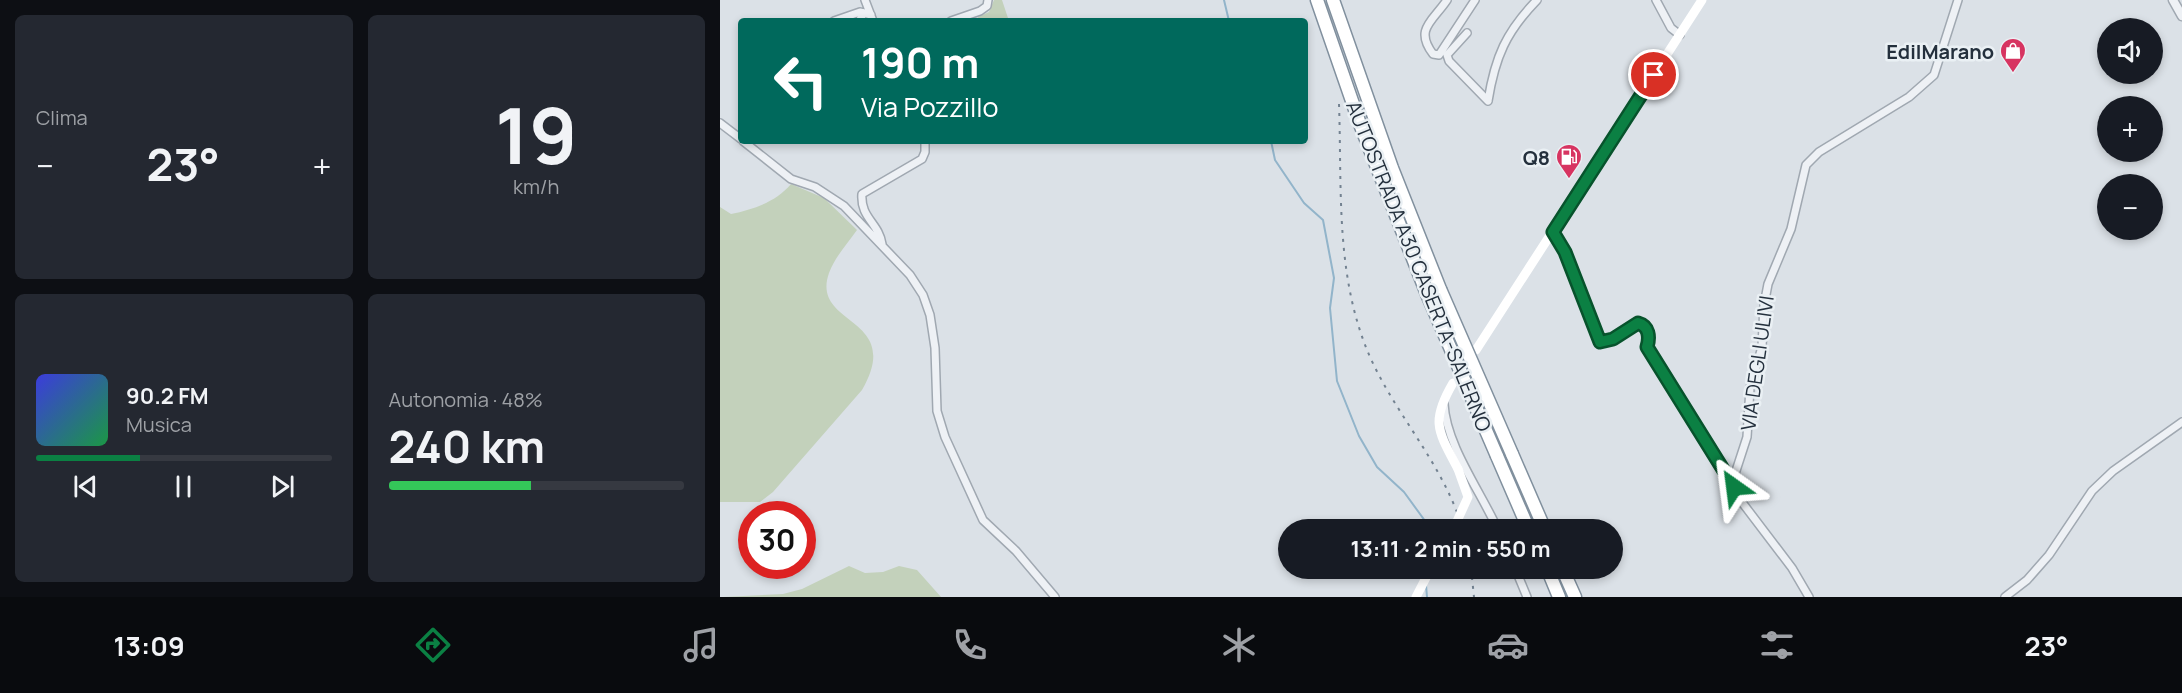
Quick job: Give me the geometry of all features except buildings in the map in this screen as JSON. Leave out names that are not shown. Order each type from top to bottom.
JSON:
[{"type":"highway","name":"AUTOSTRADA A30 CASERTA-SALERNO","points":[[1317,0],[1360,124],[1427,294],[1525,519]]},
{"type":"highway","name":"AUTOSTRADA A30 CASERTA-SALERNO","points":[[1333,0],[1392,168],[1440,288],[1540,519]]},
{"type":"highway","points":[[1552,579],[1559,597]]},
{"type":"highway","points":[[1567,579],[1575,597]]},
{"type":"main road","points":[[1476,350],[1702,0]]},
{"type":"main road","points":[[1453,383],[1444,398],[1438,418],[1444,442],[1458,469],[1468,497],[1458,519]]},
{"type":"main road","points":[[1416,597],[1425,579]]},
{"type":"street","points":[[842,18],[853,14],[869,16],[865,0]]},
{"type":"street","points":[[960,18],[980,11],[987,6],[988,0]]},
{"type":"street","points":[[1447,0],[1428,24],[1424,34],[1426,45],[1433,54],[1439,55],[1475,0]]},
{"type":"street","points":[[1467,33],[1448,55],[1449,61],[1488,101],[1492,77],[1504,40],[1537,0]]},
{"type":"street","points":[[1656,0],[1671,28],[1680,35]]},
{"type":"street","name":"VIA DEGLI ULIVI","points":[[1733,485],[1734,468],[1747,437],[1750,388],[1762,347],[1764,305],[1768,284],[1791,228],[1806,165],[1847,133],[1928,82],[1937,69],[1958,0]]},
{"type":"street","points":[[2173,0],[2182,16]]},
{"type":"street","points":[[720,123],[738,137]]},
{"type":"street","points":[[747,144],[791,179],[814,187],[843,206],[910,275],[923,295],[930,315],[935,348],[937,411],[945,437],[982,520],[1016,551],[1055,597]]},
{"type":"street","points":[[883,246],[881,237],[863,211],[862,194],[922,159],[926,152],[925,144]]},
{"type":"street","points":[[1553,232],[1565,252],[1600,342],[1613,339],[1638,323],[1645,326],[1649,333],[1647,347],[1738,496],[1792,568],[1809,597]]},
{"type":"street","points":[[1444,398],[1445,415],[1453,437],[1493,519]]},
{"type":"street","points":[[2005,597],[2027,580],[2049,555],[2092,491],[2113,471],[2182,422]]},
{"type":"street","points":[[1520,579],[1527,597]]},
{"type":"green space","points":[[994,0],[1002,0],[1008,18],[978,18],[989,12]]},
{"type":"green space","points":[[791,184],[824,198],[857,230],[841,251],[829,273],[827,290],[832,304],[865,334],[872,348],[872,366],[862,390],[773,492],[761,501],[720,502],[720,207],[731,214],[748,210],[779,196]]},
{"type":"green space","points":[[849,566],[865,573],[883,572],[899,566],[917,570],[941,597],[723,597],[783,594],[802,589]]},
{"type":"waterway","points":[[1224,0],[1228,18]]},
{"type":"waterway","points":[[1272,144],[1275,160],[1304,203],[1323,220],[1334,278],[1330,308],[1337,381],[1359,436],[1377,467],[1404,492],[1424,519]]},
{"type":"waterway","points":[[1426,585],[1427,597]]},
{"type":"railway","points":[[1339,104],[1343,232],[1351,296],[1359,327],[1381,379],[1444,484],[1459,519]]},
{"type":"railway","points":[[1472,579],[1474,597]]},
{"type":"place","name":"EdilMarano","points":[[2013,74]]},
{"type":"place","name":"Q8","points":[[1569,180]]},
{"type":"route","points":[[1654,75],[1553,232],[1572,268],[1595,335],[1603,344],[1640,322],[1645,326],[1649,333],[1647,347],[1734,487]]}]
